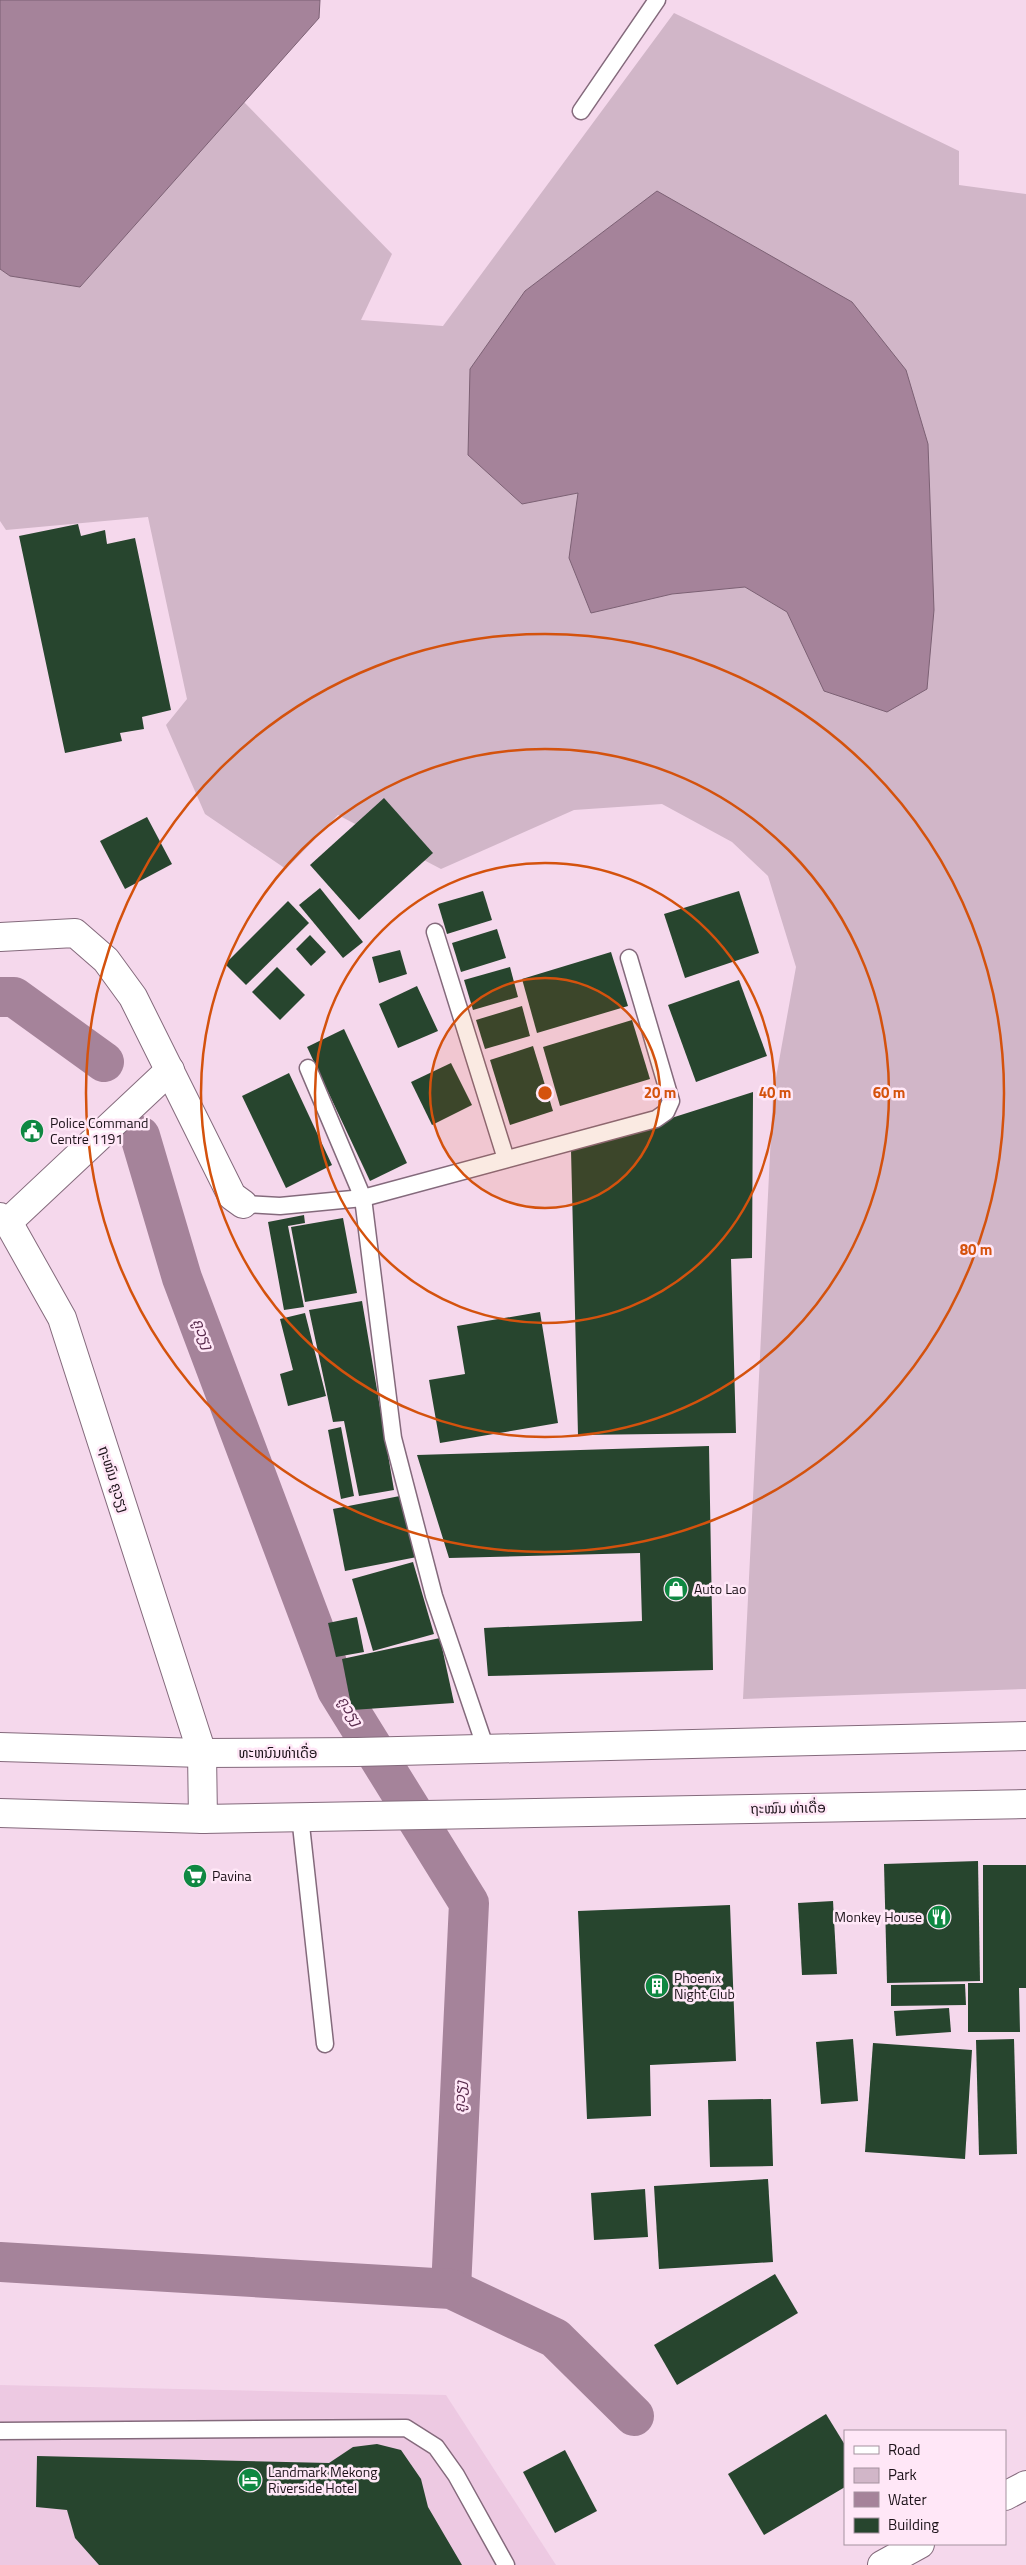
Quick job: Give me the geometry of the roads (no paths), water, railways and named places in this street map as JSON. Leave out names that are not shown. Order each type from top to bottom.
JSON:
[{"type":"main road","points":[[0,937],[75,933],[106,960],[133,997],[232,1196],[243,1204]]},
{"type":"main road","points":[[4,1220],[170,1070]]},
{"type":"main road","name":"ຖະໜົນ ຄູວຽງ","points":[[4,1220],[62,1318],[202,1753],[203,1819]]},
{"type":"main road","name":"ທະຫນົນທ່າເດື່ອ","points":[[0,1747],[202,1753],[357,1752],[1026,1736]]},
{"type":"main road","name":"ຖະໝົນ ທ່າເດື່ອ","points":[[300,1816],[1026,1804]]},
{"type":"main road","points":[[0,1814],[203,1819],[300,1816]]},
{"type":"main road","points":[[1006,2495],[1026,2485]]},
{"type":"main road","points":[[882,2565],[918,2545]]},
{"type":"lane","points":[[581,111],[657,0]]},
{"type":"lane","points":[[435,932],[506,1159]]},
{"type":"lane","points":[[243,1204],[280,1206],[364,1198],[656,1119],[666,1112],[671,1101],[629,958]]},
{"type":"lane","points":[[308,1068],[364,1198],[393,1438],[434,1596],[486,1749]]},
{"type":"lane","points":[[300,1816],[325,2044]]},
{"type":"lane","points":[[0,2431],[406,2428],[436,2447],[456,2474],[506,2565]]},
{"type":"water","points":[[0,0],[320,0],[319,18],[80,287],[10,276],[0,269]]},
{"type":"water","points":[[657,191],[852,302],[906,370],[928,444],[934,610],[927,689],[887,712],[824,691],[787,612],[745,587],[672,594],[591,613],[569,558],[578,493],[522,504],[468,455],[470,369],[525,291]]},
{"type":"waterway","name":"ຄູວຽງ","points":[[0,997],[14,997],[104,1062]]},
{"type":"waterway","name":"ຄູວຽງ","points":[[140,1136],[182,1278],[337,1690],[469,1903],[451,2289]]},
{"type":"waterway","points":[[0,2262],[451,2289],[555,2338],[634,2416]]},
{"type":"place","name":"Police Command Centre 1191","points":[[32,1131]]},
{"type":"place","name":"Auto Lao","points":[[676,1589]]},
{"type":"place","name":"Pavina","points":[[195,1876]]},
{"type":"place","name":"Monkey House","points":[[939,1917]]},
{"type":"place","name":"Phoenix Night Club","points":[[657,1986]]},
{"type":"place","name":"Landmark Mekong Riverside Hotel","points":[[250,2480]]}]
